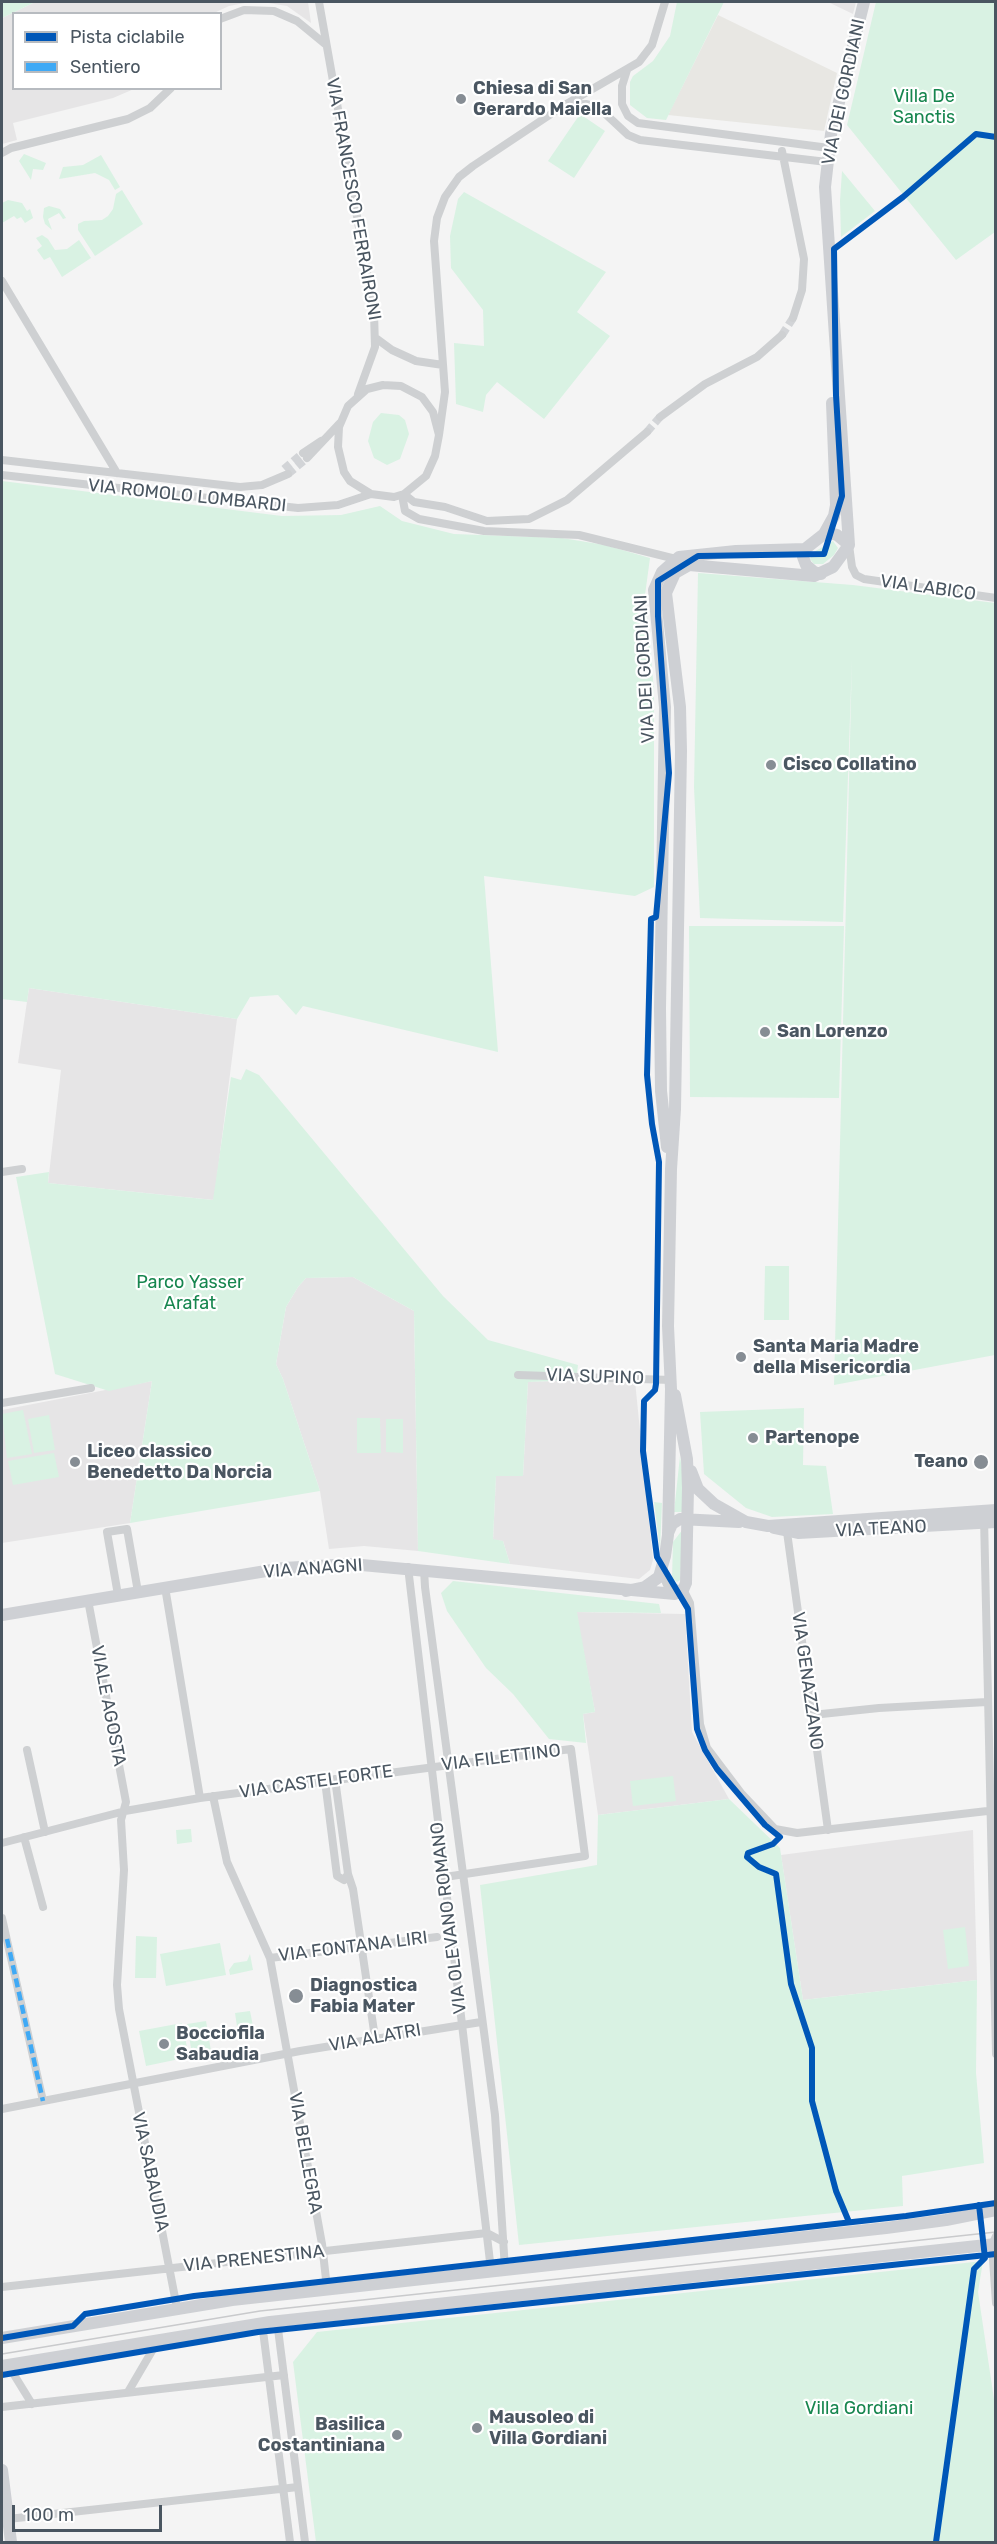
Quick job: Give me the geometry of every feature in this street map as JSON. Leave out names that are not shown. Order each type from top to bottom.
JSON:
[{"type":"street","name":"VIA FRANCESCO FERRAIRONI","points":[[319,2],[370,276],[377,339],[372,361],[358,394]]},
{"type":"street","points":[[340,422],[338,441],[344,472],[354,484],[371,494],[387,497],[403,494],[428,472],[439,435],[445,400],[434,248],[436,222],[443,201],[468,170],[563,106],[639,62],[652,45],[665,2]]},
{"type":"street","name":"VIA DEI GORDIANI","points":[[849,545],[826,222],[827,162],[864,2]]},
{"type":"street","points":[[222,18],[244,10],[274,11],[297,21],[325,44]]},
{"type":"street","points":[[627,70],[622,86],[622,104],[628,116],[638,123],[829,148]]},
{"type":"street","points":[[2,153],[11,148],[133,117],[154,106],[169,90]]},
{"type":"street","points":[[563,106],[582,103],[598,107],[622,130],[636,139],[827,162]]},
{"type":"street","points":[[780,142],[804,259],[802,290],[793,318]]},
{"type":"street","points":[[2,281],[117,473]]},
{"type":"street","points":[[660,417],[705,384],[757,357],[782,335]]},
{"type":"street","points":[[377,339],[392,350],[416,361],[443,365]]},
{"type":"street","name":"VIA DEI GORDIANI","points":[[824,534],[834,516],[836,505],[832,412],[835,363]]},
{"type":"street","points":[[305,456],[340,422],[348,406],[358,394],[383,385],[401,386],[411,390],[429,405],[439,435]]},
{"type":"street","points":[[403,494],[414,502],[445,507],[487,521],[529,519],[567,500],[647,432]]},
{"type":"street","name":"VIA ROMOLO LOMBARDI","points":[[2,460],[240,487],[256,486],[273,480],[286,471]]},
{"type":"street","name":"VIA ROMOLO LOMBARDI","points":[[2,475],[298,508],[338,505],[371,494]]},
{"type":"street","points":[[403,494],[405,511],[419,519],[484,531],[573,534],[676,558],[713,553],[805,549],[824,534],[837,535],[849,545],[838,563],[821,574],[814,572],[806,565],[803,557],[805,549]]},
{"type":"street","name":"VIA LABICO","points":[[849,545],[852,567],[861,578],[996,598]]},
{"type":"street","name":"VIA DEI GORDIANI","points":[[670,1169],[661,1075],[665,707],[653,596],[660,575],[676,558]]},
{"type":"street","name":"VIA DEI GORDIANI","points":[[662,1573],[668,1534],[671,1380],[668,1326],[670,1169],[676,1097],[681,740],[678,689],[666,603],[667,589],[675,573],[696,564],[808,576],[821,574]]},
{"type":"street","points":[[2,1172],[22,1169]]},
{"type":"street","name":"VIA SUPINO","points":[[518,1375],[671,1380]]},
{"type":"street","name":"VIA DEI GORDIANI","points":[[671,1380],[687,1459],[687,1579],[682,1590],[691,1608],[703,1737],[713,1758],[763,1819],[780,1832],[828,1830],[993,1810]]},
{"type":"street","points":[[2,1403],[91,1388]]},
{"type":"street","name":"VIA TEANO","points":[[687,1459],[696,1485],[706,1497],[746,1522],[787,1532],[915,1521]]},
{"type":"street","points":[[990,1517],[987,1702],[993,1810],[996,2054]]},
{"type":"street","name":"VIA TEANO","points":[[768,1526],[990,1517]]},
{"type":"street","points":[[668,1534],[677,1520],[688,1518],[746,1522]]},
{"type":"street","points":[[687,1545],[701,1525],[722,1520]]},
{"type":"street","points":[[118,1595],[107,1532],[127,1529],[138,1592]]},
{"type":"street","name":"VIA GENAZZANO","points":[[787,1532],[828,1830]]},
{"type":"street","name":"VIA ANAGNI","points":[[2,1615],[165,1587],[314,1565],[351,1563],[626,1591],[671,1594],[682,1590]]},
{"type":"street","name":"VIA OLEVANO ROMANO","points":[[408,1567],[491,2270]]},
{"type":"street","name":"VIA OLEVANO ROMANO","points":[[424,1569],[481,2022],[495,2115],[505,2269]]},
{"type":"street","points":[[662,1573],[669,1588],[682,1590]]},
{"type":"street","name":"VIA ANAGNI","points":[[626,1591],[648,1585],[662,1573]]},
{"type":"street","points":[[165,1587],[200,1798]]},
{"type":"street","name":"VIALE AGOSTA","points":[[88,1600],[126,1802],[125,1811],[120,1820],[124,1870],[117,1985]]},
{"type":"street","points":[[812,1715],[879,1708],[987,1702]]},
{"type":"street","name":"VIA FILETTINO","points":[[431,1766],[571,1749],[585,1856],[463,1875]]},
{"type":"street","points":[[27,1750],[45,1832]]},
{"type":"street","name":"VIA CASTELFORTE","points":[[2,1843],[125,1811],[213,1796],[431,1766]]},
{"type":"street","points":[[335,1779],[375,2038]]},
{"type":"street","points":[[325,1780],[337,1876],[344,1880],[348,1874]]},
{"type":"street","points":[[213,1796],[227,1862],[270,1958]]},
{"type":"street","points":[[24,1838],[43,1907]]},
{"type":"street","points":[[445,1877],[463,1875]]},
{"type":"street","points":[[2,1918],[43,2101]]},
{"type":"street","name":"VIA FONTANA LIRI","points":[[270,1958],[437,1937]]},
{"type":"street","name":"VIA BELLEGRA","points":[[270,1958],[323,2252],[327,2288]]},
{"type":"street","name":"VIA SABAUDIA","points":[[117,1985],[132,2083],[177,2308]]},
{"type":"street","points":[[462,2024],[481,2022]]},
{"type":"street","name":"VIA ALATRI","points":[[132,2083],[462,2024]]},
{"type":"street","points":[[2,2109],[132,2083]]},
{"type":"street","points":[[484,2202],[495,2204],[502,2197]]},
{"type":"street","name":"VIA PRENESTINA","points":[[2,2338],[177,2308],[327,2288],[886,2228],[996,2210]]},
{"type":"street","points":[[487,2233],[504,2242]]},
{"type":"street","name":"VIA PRENESTINA","points":[[2,2287],[487,2233]]},
{"type":"street","points":[[32,2404],[5,2365],[277,2321],[994,2242],[996,2303]]},
{"type":"street","points":[[277,2321],[305,2542]]},
{"type":"street","points":[[262,2323],[290,2542]]},
{"type":"street","points":[[128,2392],[159,2339]]},
{"type":"street","points":[[2,2407],[284,2375]]},
{"type":"street","points":[[2,2470],[11,2542]]},
{"type":"street","points":[[8,2518],[298,2487]]},
{"type":"shaded area","points":[[35,2],[250,2],[229,6],[216,12],[14,12]]},
{"type":"shaded area","points":[[262,2],[308,2],[311,23],[287,6]]},
{"type":"shaded area","points":[[828,2],[856,2],[853,14]]},
{"type":"shaded area","points":[[12,13],[12,90],[132,90],[113,98],[13,123],[17,140],[2,144],[2,18]]},
{"type":"shaded area","points":[[718,15],[837,73],[824,131],[668,115]]},
{"type":"shaded area","points":[[29,988],[237,1019],[214,1200],[48,1183],[61,1070],[18,1063]]},
{"type":"shaded area","points":[[353,1277],[414,1311],[418,1551],[364,1546],[329,1549],[320,1491],[276,1364],[286,1307],[298,1287],[306,1278]]},
{"type":"shaded area","name":"Liceo classico Benedetto Da Norcia","points":[[152,1381],[130,1523],[2,1543],[2,1410]]},
{"type":"shaded area","points":[[635,1381],[653,1560],[650,1570],[639,1579],[510,1564],[503,1541],[493,1540],[496,1476],[523,1476],[528,1382]]},
{"type":"shaded area","points":[[576,1612],[685,1614],[692,1732],[729,1799],[598,1815],[583,1714],[595,1712]]},
{"type":"shaded area","points":[[973,1830],[977,1980],[803,2000],[781,1855]]},
{"type":"green space","points":[[2,2],[35,2],[12,12],[2,18]]},
{"type":"green space","points":[[677,2],[724,2],[666,120],[647,118],[630,105],[630,82],[633,76],[653,61],[670,36]]},
{"type":"green space","name":"Villa De Sanctis","points":[[876,2],[995,2],[995,232],[956,260],[847,125]]},
{"type":"green space","points":[[580,114],[605,131],[574,178],[548,161]]},
{"type":"green space","points":[[24,154],[46,163],[43,170],[33,169],[31,180],[19,161]]},
{"type":"green space","points":[[101,155],[120,187],[115,190],[109,180],[95,173],[59,179],[63,167],[83,165]]},
{"type":"green space","points":[[842,171],[875,211],[841,237],[840,201]]},
{"type":"green space","points":[[122,190],[143,224],[95,256],[78,230],[78,224],[84,221],[102,220],[108,216],[113,209],[116,194]]},
{"type":"green space","points":[[464,192],[606,272],[577,312],[610,336],[544,419],[497,382],[486,395],[483,412],[456,404],[454,343],[484,346],[483,310],[451,268],[450,236],[458,199]]},
{"type":"green space","points":[[8,200],[22,203],[27,211],[30,209],[33,218],[25,223],[21,217],[17,219],[14,216],[2,223],[2,203]]},
{"type":"green space","points":[[49,206],[60,209],[66,218],[63,219],[59,213],[48,219],[52,230],[45,224],[43,217],[44,208]]},
{"type":"green space","points":[[42,235],[48,239],[55,250],[67,249],[79,240],[91,258],[62,277],[50,257],[44,260],[37,250],[42,246],[36,238]]},
{"type":"green space","points":[[381,413],[399,415],[405,420],[409,434],[400,459],[387,465],[374,458],[368,441],[373,422]]},
{"type":"green space","points":[[2,481],[282,516],[341,515],[380,506],[402,521],[454,534],[562,538],[605,545],[650,558],[645,595],[654,690],[654,887],[635,896],[484,876],[498,1052],[303,1006],[296,1015],[278,995],[250,997],[237,1019],[29,988],[27,1002],[2,999]]},
{"type":"green space","points":[[833,541],[838,548],[834,555],[823,564],[814,564],[810,559],[812,553]]},
{"type":"green space","points":[[698,573],[853,585],[995,603],[995,1355],[834,1385],[852,659],[843,922],[700,918],[694,787]]},
{"type":"green space","name":"San Lorenzo","points":[[689,926],[844,926],[839,1098],[690,1097]]},
{"type":"green space","name":"Parco Yasser Arafat","points":[[246,1069],[259,1075],[443,1296],[488,1340],[578,1365],[576,1380],[528,1382],[523,1476],[496,1476],[493,1539],[503,1541],[510,1564],[418,1551],[414,1311],[353,1277],[306,1278],[298,1287],[286,1307],[276,1364],[320,1491],[130,1523],[152,1381],[109,1391],[55,1374],[16,1177],[49,1172],[48,1183],[213,1200],[231,1077],[241,1080]]},
{"type":"green space","points":[[765,1266],[789,1266],[789,1320],[764,1320]]},
{"type":"green space","name":"Partenope","points":[[804,1408],[803,1465],[826,1466],[833,1514],[772,1517],[746,1508],[704,1474],[700,1412]]},
{"type":"green space","points":[[23,1410],[32,1454],[7,1458],[2,1414]]},
{"type":"green space","points":[[49,1415],[55,1450],[34,1453],[28,1419]]},
{"type":"green space","points":[[357,1418],[380,1418],[381,1453],[357,1453]]},
{"type":"green space","points":[[386,1419],[403,1419],[403,1453],[386,1452]]},
{"type":"green space","points":[[54,1453],[59,1477],[13,1485],[8,1461]]},
{"type":"green space","points":[[680,1456],[684,1484],[683,1512],[674,1512]]},
{"type":"green space","points":[[654,1502],[662,1503],[660,1549]]},
{"type":"green space","points":[[683,1529],[680,1580],[677,1582],[672,1578],[673,1542]]},
{"type":"green space","points":[[453,1581],[659,1604],[661,1613],[577,1612],[595,1712],[583,1714],[586,1743],[549,1739],[513,1694],[486,1668],[447,1611],[441,1593]]},
{"type":"green space","points":[[673,1776],[676,1801],[633,1806],[630,1781]]},
{"type":"green space","points":[[729,1799],[780,1848],[803,2000],[977,1980],[976,2073],[984,2163],[902,2176],[903,2206],[519,2245],[480,1885],[597,1865],[598,1815]]},
{"type":"green space","points":[[191,1829],[192,1842],[177,1844],[176,1830]]},
{"type":"green space","points":[[965,1927],[969,1966],[948,1969],[943,1930]]},
{"type":"green space","points":[[136,1936],[157,1937],[156,1978],[135,1978]]},
{"type":"green space","points":[[220,1943],[226,1975],[166,1986],[160,1954]]},
{"type":"green space","points":[[250,1954],[253,1970],[230,1975],[229,1970],[234,1963],[247,1961]]},
{"type":"green space","points":[[250,2011],[254,2031],[238,2033],[235,2013]]},
{"type":"green space","points":[[206,2021],[211,2051],[192,2054],[187,2024]]},
{"type":"green space","name":"Bocciofila Sabaudia","points":[[182,2023],[189,2057],[146,2066],[139,2031]]},
{"type":"green space","name":"Villa Gordiani","points":[[983,2261],[978,2292],[995,2406],[995,2542],[316,2542],[293,2362],[317,2332]]},
{"type":"tunnel","points":[[782,335],[793,318]]},
{"type":"tunnel","points":[[647,432],[660,417]]},
{"type":"tunnel","points":[[284,469],[303,453]]},
{"type":"tunnel","points":[[288,474],[307,458]]},
{"type":"tram line","points":[[2,2354],[260,2311],[996,2232]]},
{"type":"marked path","points":[[7,1939],[43,2101]]},
{"type":"cycle path","points":[[849,2222],[836,2191],[812,2101],[812,2048],[791,1984],[776,1874],[759,1867],[747,1857],[748,1853],[773,1844],[780,1837],[765,1825],[717,1769],[705,1750],[697,1729],[688,1609],[657,1557],[643,1451],[644,1401],[655,1390],[656,1384],[659,1162],[647,1075],[651,919],[656,917],[669,773],[658,616],[658,581],[698,556],[824,554],[842,496],[836,395],[834,249],[903,197],[976,134],[996,137]]},
{"type":"cycle path","points":[[2,2338],[73,2326],[85,2314],[194,2296],[906,2216],[996,2203]]},
{"type":"cycle path","points":[[936,2542],[974,2269],[985,2258],[979,2205]]},
{"type":"cycle path","points":[[2,2375],[258,2332],[996,2254]]},
{"type":"place","name":"Chiesa di San Gerardo Maiella","points":[[461,99]]},
{"type":"place","name":"Cisco Collatino","points":[[771,765]]},
{"type":"place","name":"San Lorenzo","points":[[765,1032]]},
{"type":"place","name":"Santa Maria Madre della Misericordia","points":[[741,1357]]},
{"type":"place","name":"Partenope","points":[[753,1438]]},
{"type":"place","name":"Liceo classico Benedetto Da Norcia","points":[[75,1462]]},
{"type":"place","name":"Teano","points":[[981,1462]]},
{"type":"place","name":"Diagnostica Fabia Mater","points":[[296,1996]]},
{"type":"place","name":"Bocciofila Sabaudia","points":[[164,2044]]},
{"type":"place","name":"Mausoleo di Villa Gordiani","points":[[477,2428]]},
{"type":"place","name":"Basilica Costantiniana","points":[[397,2435]]}]
